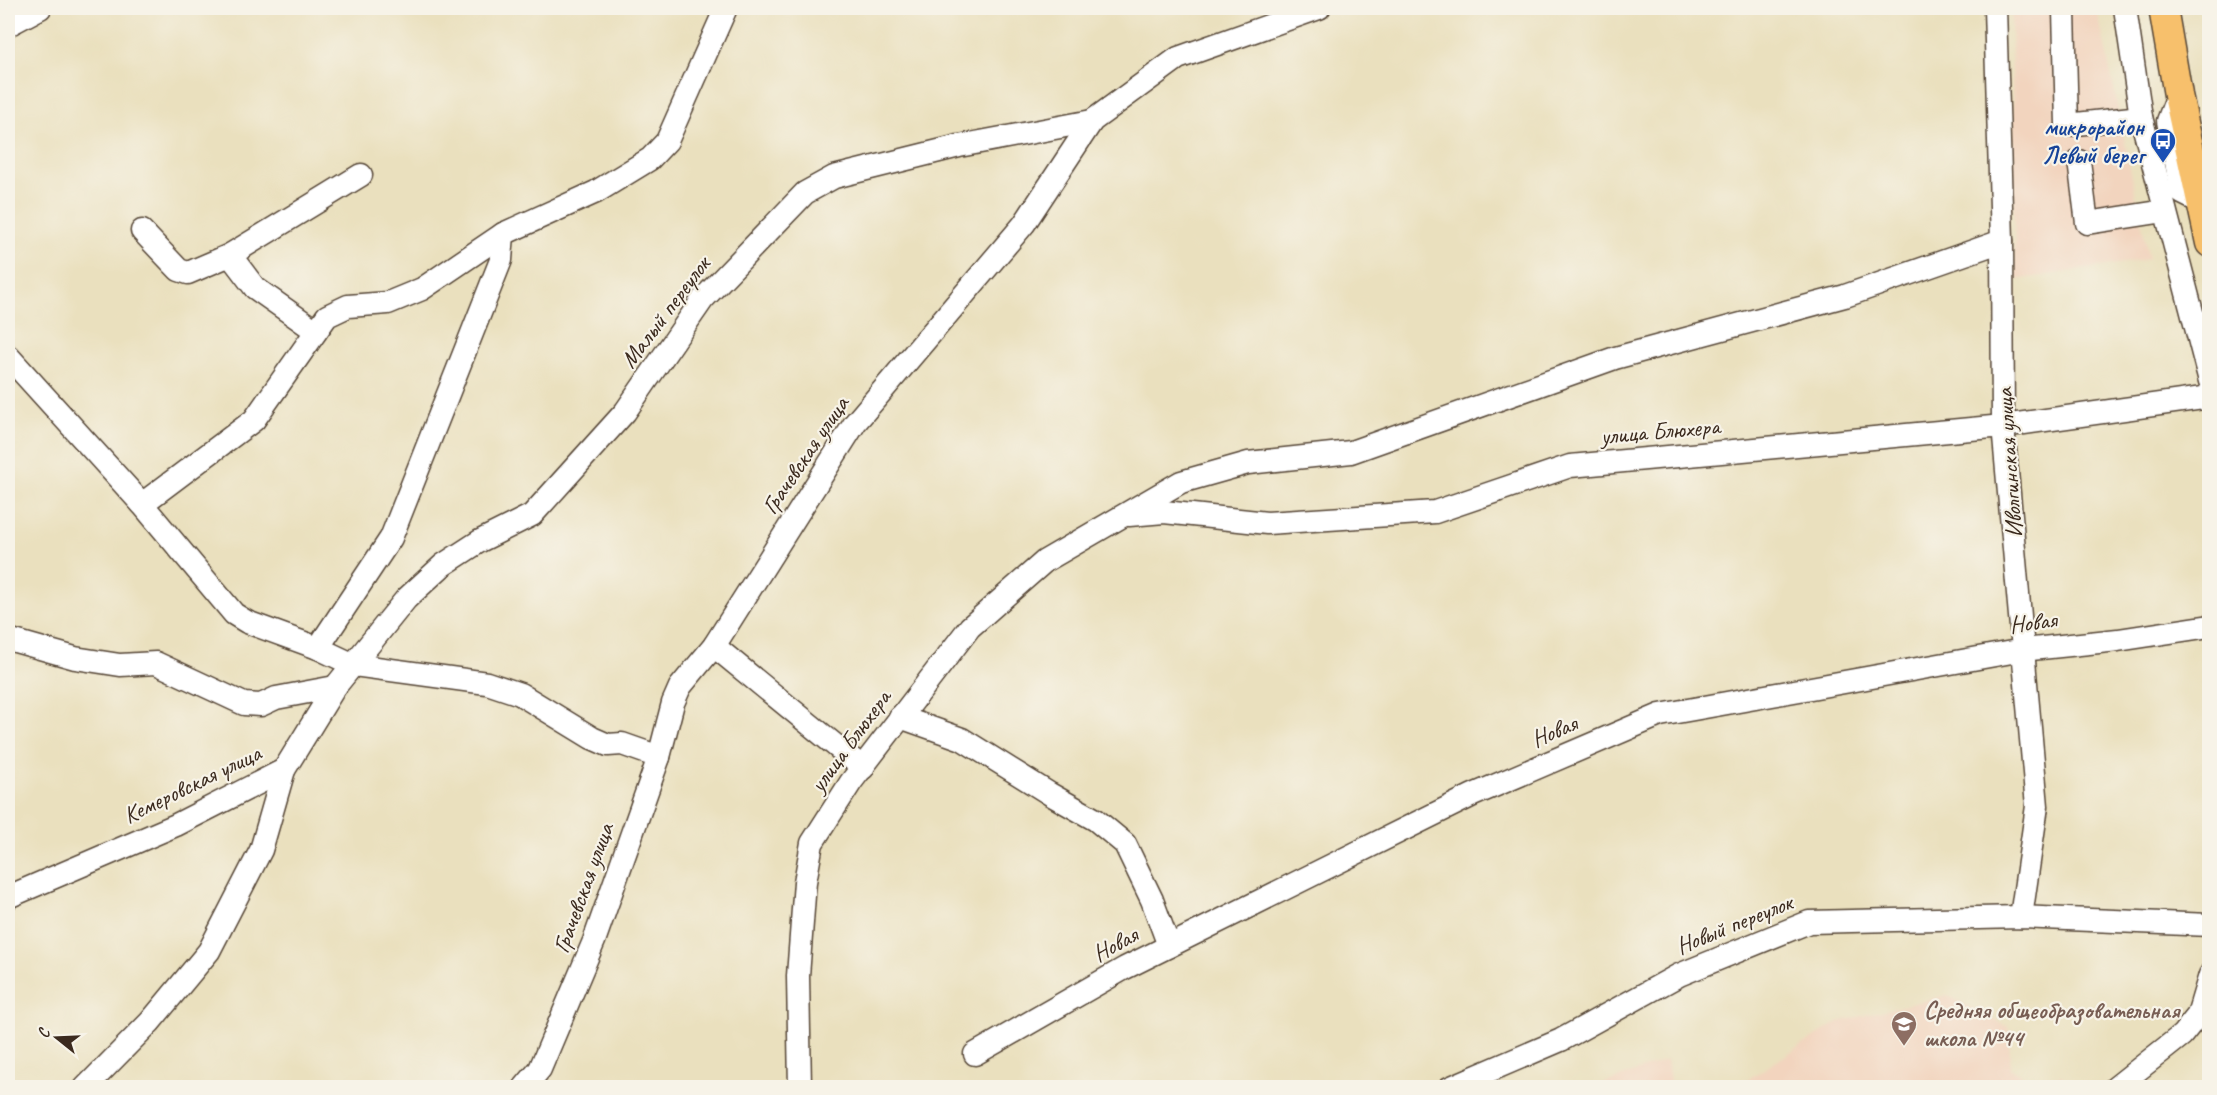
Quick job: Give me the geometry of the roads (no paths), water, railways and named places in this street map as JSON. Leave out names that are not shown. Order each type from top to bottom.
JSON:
[{"type":"main road","points":[[2163,8],[2178,95],[2210,243]]},
{"type":"main road","points":[[2179,8],[2210,161]]},
{"type":"street","points":[[8,25],[40,8]]},
{"type":"street","points":[[142,504],[254,420],[327,316],[348,306],[388,303],[422,289],[503,234],[596,192],[650,159],[667,141],[726,8]]},
{"type":"street","name":"Грачевская улица","points":[[524,1088],[540,1069],[594,941],[659,757],[673,703],[680,687],[714,646],[855,423],[1024,224],[1092,121],[1178,58],[1319,8]]},
{"type":"street","name":"Иволгинская улица","points":[[1995,8],[2002,241],[2003,426],[2037,806],[2021,917]]},
{"type":"street","points":[[2126,8],[2141,117],[2210,381]]},
{"type":"street","points":[[2064,11],[2067,125],[2141,117]]},
{"type":"street","name":"Малый переулок","points":[[354,665],[406,599],[443,565],[480,541],[532,514],[624,412],[703,298],[805,193],[834,177],[959,146],[1092,121]]},
{"type":"street","points":[[2079,161],[2087,223],[2165,211]]},
{"type":"street","points":[[142,231],[179,270],[188,273],[230,255],[361,175]]},
{"type":"street","points":[[318,648],[391,538],[501,260],[503,234]]},
{"type":"street","name":"улица Блюхера","points":[[800,1088],[798,976],[805,882],[812,843],[851,782],[970,627],[1045,561],[1180,482],[1248,463],[1352,452],[1615,358],[1845,296],[2002,241]]},
{"type":"street","points":[[230,255],[255,288],[316,331]]},
{"type":"street","points":[[8,356],[142,504],[234,614],[247,622],[318,648],[354,665],[487,683],[520,694],[592,738],[608,745],[622,744],[659,757]]},
{"type":"street","name":"улица Блюхера","points":[[1121,516],[1164,512],[1266,524],[1435,512],[1570,466],[2003,426],[2210,397]]},
{"type":"street","name":"Новая","points":[[975,1053],[1125,968],[1473,795],[1660,715],[2023,650],[2118,640],[2210,626]]},
{"type":"street","points":[[8,639],[75,657],[120,665],[156,663],[244,704],[261,705],[276,698],[335,687]]},
{"type":"street","points":[[714,646],[863,768]]},
{"type":"street","name":"Кемеровская улица","points":[[8,897],[176,825],[284,770],[335,687],[354,665]]},
{"type":"street","points":[[900,717],[962,739],[1096,820],[1118,838],[1125,844],[1152,900],[1169,946]]},
{"type":"street","points":[[85,1088],[150,1022],[209,951],[261,850],[284,770]]},
{"type":"street","name":"Новый переулок","points":[[1449,1088],[1561,1040],[1679,975],[1809,922],[2021,917],[2210,925]]},
{"type":"street","points":[[2115,1088],[2182,1035],[2198,1015],[2210,975]]},
{"type":"place","name":"микрорайон Левый берег","points":[[2163,164]]},
{"type":"place","name":"Средняя общеобразовательная школа №44","points":[[1904,1047]]}]
